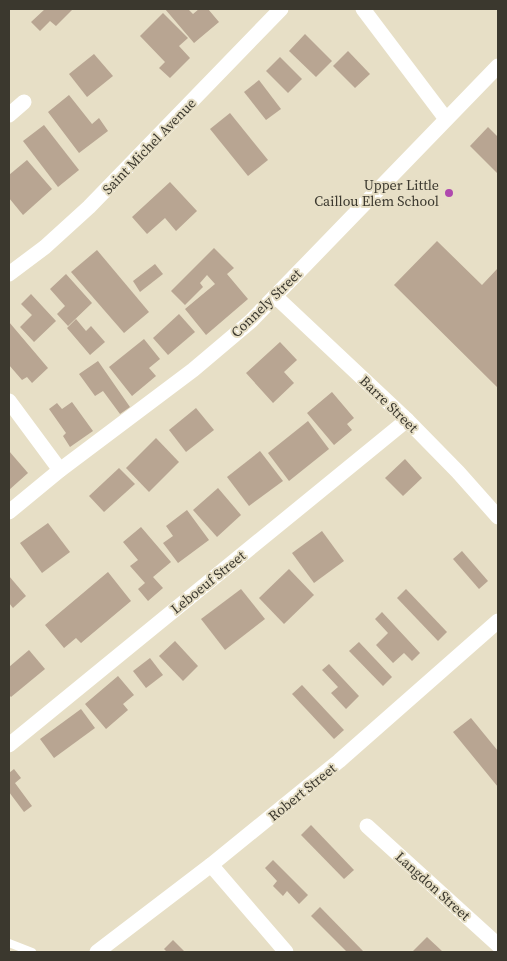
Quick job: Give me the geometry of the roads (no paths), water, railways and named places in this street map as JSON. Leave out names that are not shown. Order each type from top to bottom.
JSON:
[{"type":"street","name":"Saint Michel Avenue","points":[[9,274],[45,247],[89,207],[281,9]]},
{"type":"street","points":[[363,9],[446,120]]},
{"type":"street","name":"Connely Street","points":[[9,512],[60,470],[193,370],[251,321],[498,66]]},
{"type":"street","points":[[9,115],[24,102]]},
{"type":"street","name":"Barre Street","points":[[275,296],[406,420],[458,472],[498,517]]},
{"type":"street","points":[[9,402],[60,470]]},
{"type":"street","name":"Leboeuf Street","points":[[9,745],[406,420]]},
{"type":"street","name":"Robert Street","points":[[97,952],[211,865],[339,761],[498,621]]},
{"type":"street","name":"Langdon Street","points":[[367,826],[498,945]]},
{"type":"street","points":[[211,865],[286,952]]},
{"type":"lane","points":[[9,944],[32,952]]},
{"type":"place","name":"Upper Little Caillou Elem School","points":[[449,193]]}]
